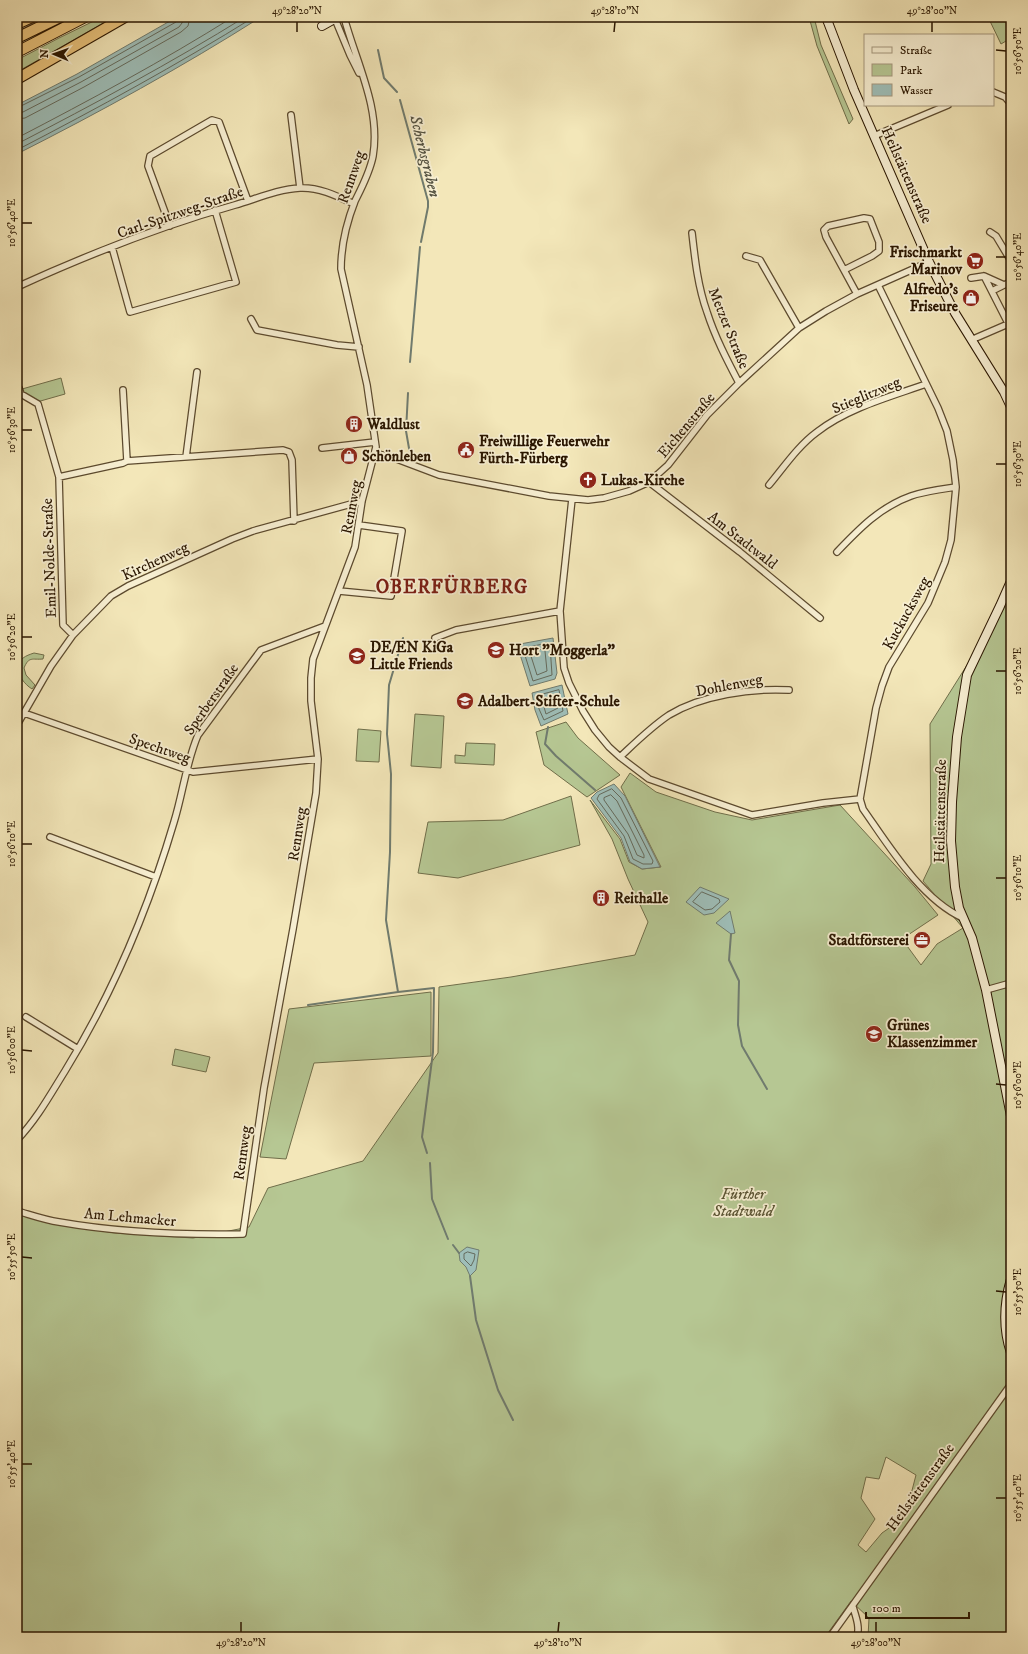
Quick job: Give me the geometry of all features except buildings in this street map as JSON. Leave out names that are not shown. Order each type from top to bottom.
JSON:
[{"type":"highway","points":[[17,24],[32,17]]},
{"type":"highway","points":[[17,38],[60,17]]},
{"type":"highway","points":[[17,52],[85,17]]},
{"type":"highway","points":[[17,79],[125,17]]},
{"type":"street","name":"Rennweg","points":[[243,1234],[264,1088],[316,793],[318,759],[310,701],[310,678],[313,659],[340,591],[355,546],[362,501],[375,453],[375,442],[367,385],[341,269],[341,250],[344,232],[373,156],[374,136],[372,109],[344,17]]},
{"type":"street","name":"Heilstättenstraße","points":[[826,17],[844,65],[929,262],[947,298],[971,340],[1007,390],[1011,407]]},
{"type":"street","name":"Rennweg","points":[[337,18],[350,55],[365,84]]},
{"type":"street","points":[[322,26],[337,18]]},
{"type":"street","points":[[994,92],[1005,97],[1011,104]]},
{"type":"street","points":[[874,136],[946,106]]},
{"type":"street","points":[[291,114],[300,188]]},
{"type":"street","points":[[170,226],[148,166],[150,156],[212,120],[219,122],[248,201]]},
{"type":"street","name":"Carl-Spitzweg-Straße","points":[[17,287],[112,247],[170,226],[215,210],[286,190],[300,188],[323,191],[354,204]]},
{"type":"street","points":[[112,247],[130,312],[236,282],[215,210]]},
{"type":"street","points":[[844,270],[872,256],[879,250],[879,242],[870,219],[864,218],[828,226],[824,230],[844,270],[857,294]]},
{"type":"street","points":[[990,232],[996,236],[1011,261]]},
{"type":"street","name":"Metzer Straße","points":[[692,233],[699,286],[707,312],[739,383]]},
{"type":"street","points":[[746,256],[760,260],[799,328]]},
{"type":"street","name":"Eichenstraße","points":[[375,453],[394,458],[439,475],[572,499],[604,498],[629,491],[649,482],[668,465],[707,415],[739,383],[799,328],[857,294],[929,262]]},
{"type":"street","points":[[971,340],[1009,326],[984,276]]},
{"type":"street","points":[[971,278],[984,276],[1004,285]]},
{"type":"street","points":[[992,291],[1011,282]]},
{"type":"street","name":"Kuckucksweg","points":[[860,799],[876,708],[882,686],[889,666],[928,603],[945,562],[951,540],[956,487],[953,460],[947,431],[938,408],[878,285]]},
{"type":"street","points":[[251,319],[257,330],[337,345],[359,347]]},
{"type":"street","points":[[186,457],[197,372]]},
{"type":"street","name":"Stieglitzweg","points":[[770,485],[793,456],[816,433],[844,414],[926,384]]},
{"type":"street","name":"Emil-Nolde-Straße","points":[[19,388],[21,394],[38,404],[59,477],[63,625],[72,635]]},
{"type":"street","points":[[123,390],[127,461]]},
{"type":"street","points":[[322,448],[375,442]]},
{"type":"street","name":"Emil-Nolde-Straße","points":[[59,477],[127,461],[278,450],[289,452],[292,460],[294,520]]},
{"type":"street","name":"Am Stadtwald","points":[[649,482],[740,552],[820,618]]},
{"type":"street","points":[[837,552],[864,524],[888,507],[911,496],[956,487]]},
{"type":"street","points":[[572,499],[560,611],[564,668],[569,683],[583,711],[595,730],[620,757],[649,778],[752,815],[823,803],[860,799],[863,809],[906,869],[945,910],[962,918]]},
{"type":"street","name":"Kirchenweg","points":[[17,725],[51,666],[72,635],[111,596],[128,586],[253,531],[362,501]]},
{"type":"street","points":[[340,591],[391,596],[402,531],[359,525]]},
{"type":"street","name":"Heilstättenstraße","points":[[1011,581],[967,675],[957,737],[952,802],[951,841],[958,908],[972,938],[986,990],[1011,1116]]},
{"type":"street","points":[[435,638],[456,630],[560,611]]},
{"type":"street","name":"Sperberstraße","points":[[17,1140],[35,1120],[78,1049],[106,998],[131,946],[175,821],[191,750],[198,735],[261,650],[325,626]]},
{"type":"street","name":"Dohlenweg","points":[[620,757],[651,728],[670,715],[691,705],[716,697],[753,690],[789,690]]},
{"type":"street","name":"Spechtweg","points":[[24,713],[193,772],[318,759]]},
{"type":"street","points":[[50,837],[156,877]]},
{"type":"street","points":[[986,990],[1011,983]]},
{"type":"street","points":[[26,1017],[78,1049]]},
{"type":"street","name":"Am Lehmacker","points":[[17,1211],[58,1222],[116,1229],[192,1234],[243,1234]]},
{"type":"street","points":[[1011,1279],[1005,1315],[1008,1343],[1011,1353]]},
{"type":"street","name":"Heilstättenstraße","points":[[830,1637],[853,1607],[1011,1384]]},
{"type":"street","points":[[853,1607],[858,1620],[857,1637]]},
{"type":"green space","points":[[102,17],[114,17],[17,72],[17,60]]},
{"type":"green space","points":[[809,17],[814,17],[821,45],[853,119],[849,124],[817,46]]},
{"type":"green space","points":[[988,17],[1011,17],[1011,38],[1001,44]]},
{"type":"green space","points":[[61,378],[65,394],[37,402],[24,394],[22,389]]},
{"type":"green space","name":"Fürther Stadtwald","points":[[1011,595],[1011,1637],[868,1637],[869,1618],[851,1601],[825,1637],[17,1637],[17,1212],[69,1226],[115,1233],[193,1238],[249,1227],[268,1188],[363,1161],[438,1053],[439,987],[511,977],[635,955],[648,922],[628,879],[612,839],[590,800],[620,839],[629,862],[642,869],[661,867],[621,787],[630,773],[656,792],[715,812],[752,820],[840,805],[915,887],[938,915],[902,939],[921,965],[937,944],[963,928],[923,881],[931,864],[930,724]],"holes":[[[886,1457],[916,1475],[909,1502],[895,1524],[882,1533],[866,1552],[858,1545],[875,1519],[861,1498],[866,1477],[879,1479]]]},
{"type":"green space","points":[[34,653],[44,655],[43,659],[29,660],[24,668],[26,675],[35,685],[32,689],[22,680],[17,668],[23,658]]},
{"type":"green space","points":[[415,714],[444,716],[441,768],[411,766]]},
{"type":"green space","points":[[566,722],[578,738],[620,775],[587,797],[544,765],[536,732]]},
{"type":"green space","points":[[358,729],[381,731],[379,762],[356,761]]},
{"type":"green space","points":[[466,743],[495,744],[494,765],[455,763],[455,755],[465,756]]},
{"type":"green space","points":[[571,796],[580,845],[458,878],[418,873],[428,822],[503,820]]},
{"type":"green space","points":[[431,992],[431,1056],[314,1063],[286,1159],[260,1157],[289,1009]]},
{"type":"green space","points":[[175,1049],[210,1057],[206,1072],[172,1065]]},
{"type":"water","points":[[177,17],[261,17],[201,54],[79,122],[17,154],[17,105],[77,74]]},
{"type":"water","points":[[553,638],[557,673],[555,679],[530,686],[518,648],[520,644]]},
{"type":"water","points":[[562,685],[568,714],[541,726],[535,710],[532,693]]},
{"type":"water","points":[[614,784],[625,796],[660,867],[642,869],[630,862],[621,838],[591,798],[597,792]]},
{"type":"water","points":[[700,887],[729,899],[714,913],[704,915],[686,902]]},
{"type":"water","points":[[730,911],[735,933],[731,934],[716,923]]},
{"type":"water","points":[[467,1247],[479,1250],[476,1270],[470,1276],[466,1267],[460,1261],[459,1253]]},
{"type":"waterway","name":"Scherbsgraben","points":[[378,50],[384,78],[397,92]]},
{"type":"waterway","name":"Scherbsgraben","points":[[400,100],[428,201],[421,242]]},
{"type":"waterway","name":"Scherbsgraben","points":[[410,362],[420,247]]},
{"type":"waterway","points":[[408,393],[406,431],[410,454]]},
{"type":"waterway","points":[[403,638],[389,685],[387,734],[391,774],[390,852],[386,920],[398,992],[434,988],[433,1052],[422,1137],[427,1153]]},
{"type":"waterway","points":[[548,727],[545,744],[556,756],[595,790]]},
{"type":"waterway","name":"Scherbsgraben","points":[[731,934],[729,960],[739,981],[738,1025],[742,1046],[767,1089]]},
{"type":"waterway","points":[[308,1005],[398,992]]},
{"type":"waterway","points":[[430,1163],[432,1199],[448,1239]]},
{"type":"waterway","points":[[453,1245],[459,1253]]},
{"type":"waterway","points":[[470,1276],[476,1320],[498,1390],[513,1420]]},
{"type":"place","name":"Frischmarkt Marinov","points":[[975,261]]},
{"type":"place","name":"Alfredo's Friseure","points":[[971,298]]},
{"type":"place","name":"Waldlust","points":[[354,424]]},
{"type":"place","name":"Freiwillige Feuerwehr Fürth-Fürberg","points":[[466,450]]},
{"type":"place","name":"Schönleben","points":[[349,456]]},
{"type":"place","name":"Lukas-Kirche","points":[[588,480]]},
{"type":"place","name":"Hort \"Moggerla\"","points":[[496,650]]},
{"type":"place","name":"DE/EN KiGa Little Friends","points":[[357,656]]},
{"type":"place","name":"Adalbert-Stifter-Schule","points":[[465,701]]},
{"type":"place","name":"Reithalle","points":[[601,898]]},
{"type":"place","name":"Stadtförsterei","points":[[922,940]]},
{"type":"place","name":"Grünes Klassenzimmer","points":[[874,1034]]},
{"type":"district","name":"OBERFÜRBERG","points":[[452,586]]}]
